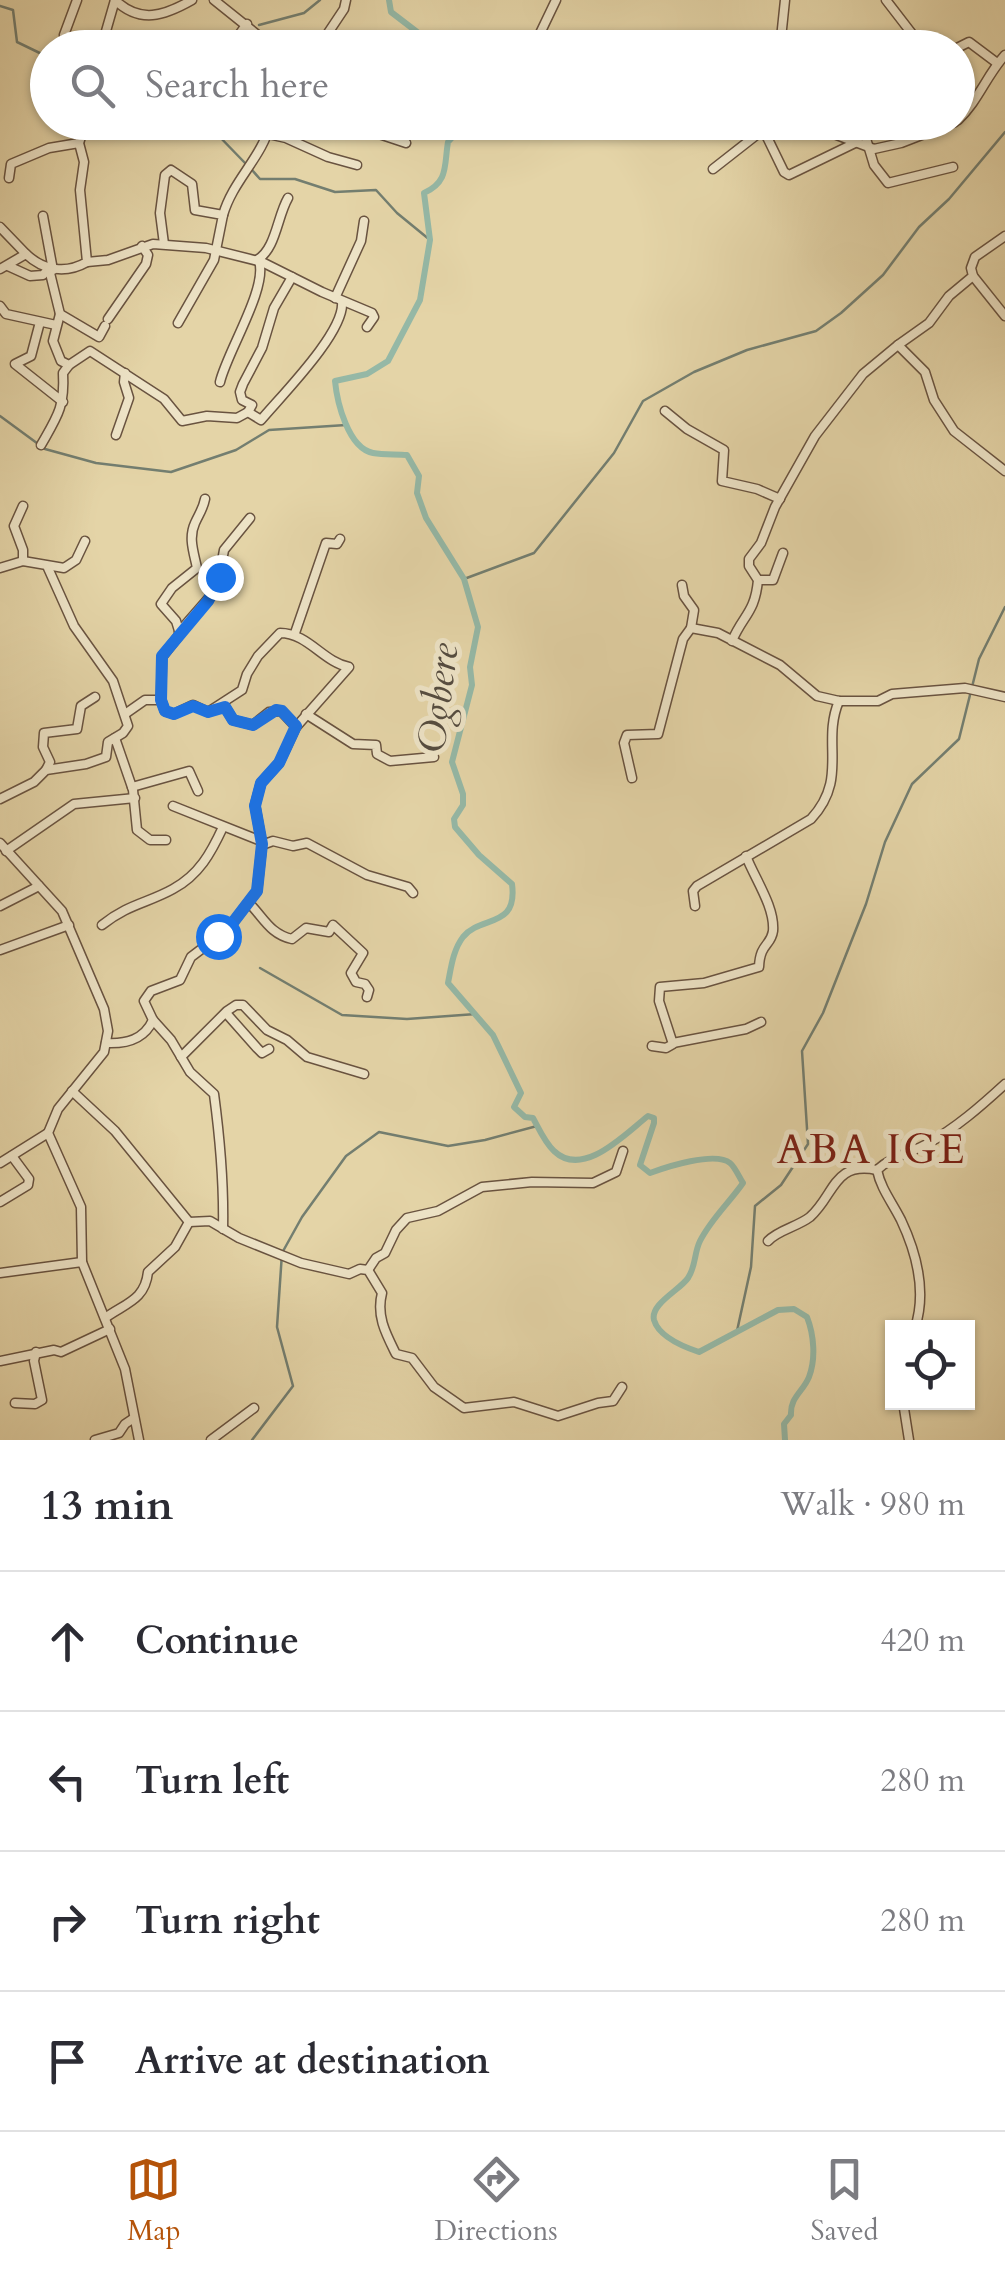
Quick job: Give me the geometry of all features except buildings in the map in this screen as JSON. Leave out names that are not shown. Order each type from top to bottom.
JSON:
[{"type":"street","points":[[66,30],[77,0]]},
{"type":"street","points":[[106,30],[115,0],[126,11],[150,17],[192,0]]},
{"type":"street","points":[[214,0],[254,30]]},
{"type":"street","points":[[330,30],[346,0]]},
{"type":"street","points":[[542,30],[556,0]]},
{"type":"street","points":[[782,30],[785,0]]},
{"type":"street","points":[[886,0],[909,30]]},
{"type":"street","points":[[242,30],[247,24]]},
{"type":"street","points":[[975,47],[997,64]]},
{"type":"street","points":[[975,103],[1005,55]]},
{"type":"street","points":[[178,324],[193,302],[216,251],[223,215],[236,184],[265,140]]},
{"type":"street","points":[[290,140],[328,158],[358,165]]},
{"type":"street","points":[[397,140],[406,143]]},
{"type":"street","points":[[713,169],[753,140]]},
{"type":"street","points":[[769,140],[789,175],[856,142]]},
{"type":"street","points":[[851,140],[874,150],[908,140]]},
{"type":"street","points":[[867,140],[874,165],[888,183],[952,167]]},
{"type":"street","points":[[9,178],[11,164],[22,158],[79,142],[84,162],[80,190],[88,262]]},
{"type":"street","points":[[164,244],[160,213],[168,170],[192,184],[195,210],[223,215]]},
{"type":"street","points":[[258,260],[265,255],[278,214],[288,198]]},
{"type":"street","points":[[43,216],[60,314],[54,348],[61,362],[69,365]]},
{"type":"street","points":[[248,412],[262,420],[320,352],[340,316],[339,300],[361,241],[364,221]]},
{"type":"street","points":[[0,227],[38,265],[50,269],[78,267],[142,246],[164,244],[258,260],[372,313],[374,317],[366,327]]},
{"type":"street","points":[[1005,236],[971,264],[973,276],[1005,316]]},
{"type":"street","points":[[60,314],[100,338],[106,322],[146,264],[148,255],[142,246]]},
{"type":"street","points":[[4,267],[26,254]]},
{"type":"street","points":[[220,382],[241,324],[254,303],[262,269],[258,260]]},
{"type":"street","points":[[4,267],[34,277],[50,269]]},
{"type":"street","points":[[41,445],[66,396],[63,376],[69,365],[90,351],[164,400],[182,421],[207,416],[234,418],[248,412],[252,405],[242,400],[240,390],[262,348],[274,308],[292,276]]},
{"type":"street","points":[[732,640],[752,611],[758,580],[749,559],[761,543],[814,436],[863,374],[929,323],[949,296],[973,276]]},
{"type":"street","points":[[0,306],[6,314],[56,325]]},
{"type":"street","points":[[40,322],[31,356],[15,364],[63,402]]},
{"type":"street","points":[[898,345],[924,372],[934,400],[954,431],[1005,471]]},
{"type":"street","points":[[116,435],[129,398],[125,373]]},
{"type":"street","points":[[665,411],[724,450],[722,481],[757,488],[780,499]]},
{"type":"street","points":[[179,632],[176,621],[161,604],[172,588],[196,568],[191,536],[205,500]]},
{"type":"street","points":[[23,561],[14,526],[24,506]]},
{"type":"street","points":[[223,1229],[224,1176],[219,1162],[214,1094],[190,1072],[144,1002],[151,991],[180,980],[191,957],[228,929],[257,891],[261,843],[255,806],[261,783],[279,763],[296,726],[349,666],[333,664],[294,633],[280,634],[262,650],[242,690],[220,707],[208,712],[193,706],[174,714],[165,711],[161,700],[162,656],[213,593],[226,564],[222,561],[224,550],[250,518]]},
{"type":"street","points":[[294,633],[326,542],[337,544],[340,539]]},
{"type":"street","points":[[0,568],[23,561],[58,569],[70,564],[85,541]]},
{"type":"street","points":[[758,580],[773,580],[784,553]]},
{"type":"street","points":[[46,770],[106,757],[108,742],[127,730],[113,681],[80,636],[48,568]]},
{"type":"street","points":[[632,778],[624,743],[626,734],[658,734],[683,639],[691,628],[694,610],[682,585]]},
{"type":"street","points":[[691,628],[718,633],[780,665],[817,696],[839,701],[878,701],[892,694],[965,688],[1005,696]]},
{"type":"street","points":[[2,794],[34,782],[46,770],[50,762],[42,747],[44,734],[77,730],[82,706],[94,697]]},
{"type":"street","points":[[125,714],[146,700],[161,700]]},
{"type":"street","points":[[696,906],[693,891],[697,886],[811,820],[824,805],[831,790],[834,714],[839,701]]},
{"type":"street","points":[[220,707],[225,707],[233,720],[253,725],[268,712],[282,711],[296,726]]},
{"type":"street","points":[[306,714],[353,744],[376,746],[377,754],[390,761],[434,757]]},
{"type":"street","points":[[115,738],[135,798],[137,830],[150,840],[166,840]]},
{"type":"street","points":[[132,786],[189,771],[198,791]]},
{"type":"street","points":[[0,1163],[48,1133],[58,1109],[104,1052],[108,1031],[104,1009],[62,911],[2,848],[74,804],[135,798]]},
{"type":"street","points":[[173,806],[261,843],[307,843],[367,874],[408,887],[413,893]]},
{"type":"street","points":[[102,925],[134,904],[185,882],[208,859],[223,828]]},
{"type":"street","points":[[673,1043],[659,1002],[660,987],[704,983],[760,967],[760,950],[772,938],[771,913],[746,856]]},
{"type":"street","points":[[0,906],[39,886]]},
{"type":"street","points":[[249,903],[261,922],[292,939],[306,928],[328,932],[334,925],[362,953],[352,973],[356,982],[365,984],[369,990],[368,998]]},
{"type":"street","points":[[0,950],[68,925]]},
{"type":"street","points":[[181,1057],[226,1012],[243,1005],[268,1030],[307,1057],[364,1074]]},
{"type":"street","points":[[226,1012],[257,1048],[262,1052],[270,1049]]},
{"type":"street","points":[[106,1043],[126,1044],[148,1031],[154,1020]]},
{"type":"street","points":[[652,1046],[666,1048],[701,1035],[746,1029],[761,1022]]},
{"type":"street","points":[[877,1170],[888,1159],[946,1132],[1005,1084]]},
{"type":"street","points":[[72,1091],[116,1131],[189,1222]]},
{"type":"street","points":[[48,1133],[81,1206],[82,1262],[125,1369],[139,1440]]},
{"type":"street","points":[[368,1270],[385,1253],[407,1218],[438,1211],[482,1186],[593,1183],[616,1172],[624,1150]]},
{"type":"street","points":[[0,1202],[28,1185],[12,1156]]},
{"type":"street","points":[[768,1241],[810,1217],[843,1174],[862,1168],[877,1170]]},
{"type":"street","points":[[877,1170],[915,1257],[920,1280],[915,1320]]},
{"type":"street","points":[[189,1222],[210,1221],[301,1263],[349,1274],[368,1270]]},
{"type":"street","points":[[105,1318],[139,1298],[147,1285],[148,1272],[175,1247],[189,1222]]},
{"type":"street","points":[[0,1273],[82,1262]]},
{"type":"street","points":[[368,1270],[382,1293],[378,1306],[384,1331],[396,1354],[412,1358],[434,1387],[464,1408],[514,1402],[558,1416],[598,1402],[613,1402],[622,1387]]},
{"type":"street","points":[[0,1360],[36,1352],[61,1352],[110,1329]]},
{"type":"street","points":[[15,1404],[42,1400],[34,1361],[36,1352]]},
{"type":"street","points":[[211,1440],[254,1408]]},
{"type":"street","points":[[904,1410],[909,1440]]},
{"type":"street","points":[[96,1440],[119,1433],[134,1418]]},
{"type":"waterway","points":[[259,25],[304,13],[320,0]]},
{"type":"waterway","name":"Ogbere","points":[[389,0],[391,12],[414,30]]},
{"type":"waterway","points":[[0,6],[13,10],[17,42],[30,48]]},
{"type":"waterway","points":[[464,579],[534,553],[614,453],[643,401],[694,372],[747,350],[816,331],[841,313],[883,275],[919,227],[949,199],[1005,132]]},
{"type":"waterway","points":[[223,140],[246,164]]},
{"type":"waterway","name":"Ogbere","points":[[450,140],[442,178],[424,193],[430,240],[420,300],[388,361],[367,374],[335,381],[341,412],[357,443],[373,453],[407,455],[419,476],[417,493],[426,518],[464,579],[478,627],[470,667],[472,685],[452,762],[463,794],[455,827],[512,884],[512,898],[504,915],[463,937],[448,983],[493,1035],[521,1093],[514,1107],[525,1117],[533,1118],[554,1151],[565,1158],[590,1157],[648,1116],[654,1118],[654,1123],[640,1165],[650,1173],[702,1159],[723,1160],[734,1167],[743,1183],[704,1233],[688,1278],[656,1308],[654,1320],[666,1336],[699,1352],[778,1310],[794,1309],[807,1317],[813,1339],[813,1363],[784,1424],[785,1440]]},
{"type":"waterway","points":[[252,170],[260,179],[295,179],[335,192],[376,190],[430,240]]},
{"type":"waterway","points":[[0,416],[45,449],[96,463],[171,472],[236,450],[269,430],[346,425]]},
{"type":"waterway","points":[[737,1331],[751,1267],[755,1206],[781,1185],[808,1144],[802,1051],[823,1013],[866,904],[885,842],[912,784],[959,739],[979,659],[1005,607]]},
{"type":"waterway","points":[[260,968],[342,1015],[407,1019],[476,1014]]},
{"type":"waterway","points":[[252,1440],[293,1386],[277,1327],[282,1253],[302,1217],[346,1156],[379,1132],[448,1146],[537,1126]]},
{"type":"district","name":"ABA IGE","points":[[872,1148]]},
{"type":"route","points":[[218,936],[257,891],[262,844],[255,806],[261,783],[279,763],[296,726],[276,710],[253,725],[233,720],[225,707],[208,712],[193,706],[174,714],[165,711],[161,700],[162,656],[208,601],[220,577]]}]
